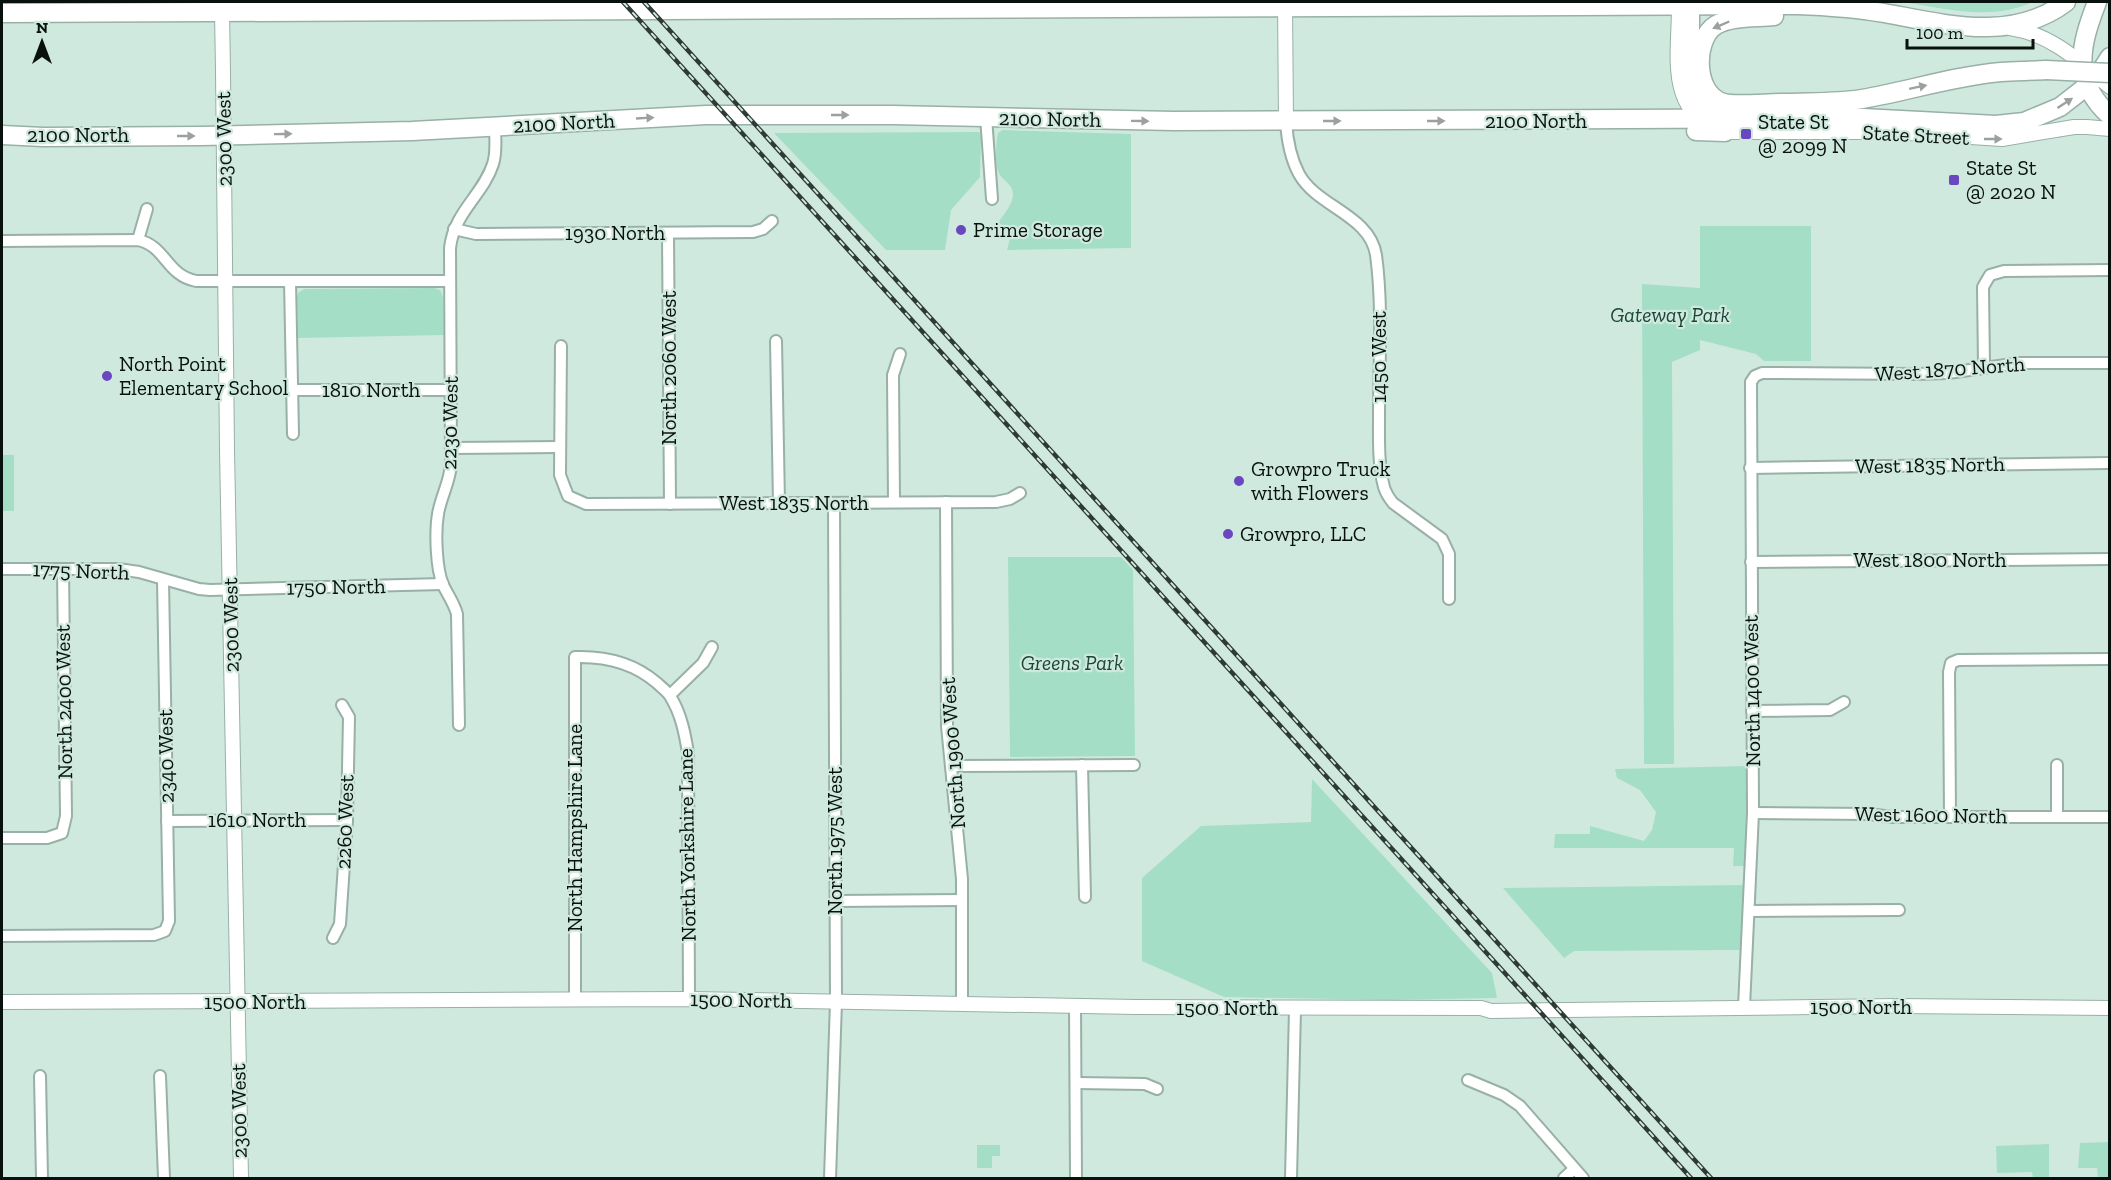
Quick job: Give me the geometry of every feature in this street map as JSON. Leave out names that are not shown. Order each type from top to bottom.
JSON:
[{"type":"highway","points":[[96,13],[187,2]]},
{"type":"highway","points":[[2066,2],[2027,22],[2003,28],[1946,25],[1851,15],[1792,15],[1724,22],[1714,26],[1704,40],[1702,81],[1710,94],[1719,101],[1731,104],[1834,102],[1861,99],[1990,74],[2046,70],[2101,81]]},
{"type":"highway","points":[[2097,2],[2084,41],[2081,62],[2101,81]]},
{"type":"highway","points":[[2,13],[96,13],[221,5],[1684,4],[1828,6],[1946,25]]},
{"type":"highway","points":[[1684,4],[1692,89],[1698,101],[1707,111],[1730,124]]},
{"type":"highway","name":"2100 North","points":[[2,135],[224,135],[412,131],[706,116],[893,115],[1174,122],[1699,120],[1730,124],[1863,118],[2004,125],[2024,122],[2051,112],[2101,81],[2109,57]]},
{"type":"highway","points":[[2101,81],[2097,103],[2109,116]]},
{"type":"highway","points":[[1494,121],[1568,128],[1730,124],[1768,113],[1818,110],[1861,99]]},
{"type":"street","points":[[1684,4],[1680,87],[1687,106],[1699,120]]},
{"type":"street","name":"2300 West","points":[[221,5],[241,1179]]},
{"type":"street","points":[[1285,5],[1286,121]]},
{"type":"street","points":[[2003,28],[2023,30],[2043,37],[2081,62]]},
{"type":"street","points":[[986,117],[992,199]]},
{"type":"street","name":"1450 West","points":[[1286,121],[1292,157],[1300,176],[1322,198],[1363,229],[1375,252],[1378,280],[1379,440],[1383,485],[1393,503],[1442,539],[1449,554],[1449,599]]},
{"type":"street","name":"State Street","points":[[1730,124],[2002,139],[2074,127],[2109,129]]},
{"type":"street","name":"2230 West","points":[[459,725],[457,614],[454,603],[443,584],[438,553],[438,519],[440,505],[449,482],[451,448],[450,248],[454,229],[492,167],[495,151],[495,126]]},
{"type":"street","points":[[138,240],[147,209]]},
{"type":"street","name":"1930 North","points":[[454,229],[476,234],[753,232],[763,229],[772,220]]},
{"type":"street","name":"North 2060 West","points":[[668,233],[670,504]]},
{"type":"street","points":[[2,241],[138,240],[154,246],[172,268],[185,278],[196,281],[450,281]]},
{"type":"street","points":[[1984,366],[1983,287],[1990,275],[2004,271],[2109,270]]},
{"type":"street","points":[[290,281],[293,434]]},
{"type":"street","points":[[776,341],[779,503]]},
{"type":"street","points":[[451,448],[560,447],[561,346]]},
{"type":"street","points":[[894,502],[893,375],[900,354]]},
{"type":"street","name":"West 1870 North","points":[[1755,376],[1773,373],[1948,373],[1984,366],[2020,363],[2109,363]]},
{"type":"street","name":"North 1400 West","points":[[1744,1007],[1753,813],[1750,392],[1751,382],[1755,376]]},
{"type":"street","name":"1810 North","points":[[292,390],[450,390]]},
{"type":"street","name":"West 1835 North","points":[[560,447],[562,483],[568,496],[586,504],[1002,501],[1020,493]]},
{"type":"street","name":"West 1835 North","points":[[1750,468],[2109,463]]},
{"type":"street","name":"North 1900 West","points":[[946,502],[947,726],[962,879],[963,1004]]},
{"type":"street","name":"North 1975 West","points":[[830,1179],[836,1002],[834,503]]},
{"type":"street","name":"West 1800 North","points":[[1751,562],[2109,559]]},
{"type":"street","name":"1775 North","points":[[2,569],[118,569],[139,572],[199,589],[230,590]]},
{"type":"street","name":"North 2400 West","points":[[2,838],[46,838],[62,833],[66,816],[63,570]]},
{"type":"street","name":"2340 West","points":[[2,936],[154,935],[165,931],[169,921],[163,580]]},
{"type":"street","name":"1750 North","points":[[230,590],[443,584]]},
{"type":"street","points":[[670,695],[703,663],[712,647]]},
{"type":"street","name":"North Hampshire Lane","points":[[575,999],[575,657],[593,656],[622,663],[649,676],[670,695]]},
{"type":"street","points":[[1950,816],[1949,672],[1951,663],[1958,660],[2109,659]]},
{"type":"street","name":"North Yorkshire Lane","points":[[670,695],[684,730],[688,753],[689,999]]},
{"type":"street","points":[[1752,711],[1830,710],[1844,702]]},
{"type":"street","name":"2260 West","points":[[333,938],[340,924],[347,820],[349,717],[342,705]]},
{"type":"street","points":[[1082,765],[1085,897]]},
{"type":"street","points":[[951,766],[1134,765]]},
{"type":"street","points":[[2056,765],[2056,816]]},
{"type":"street","name":"West 1600 North","points":[[1753,813],[1851,813],[1892,817],[2109,817]]},
{"type":"street","name":"1610 North","points":[[167,821],[347,820]]},
{"type":"street","points":[[835,901],[962,900]]},
{"type":"street","points":[[1749,911],[1899,910]]},
{"type":"street","name":"1500 North","points":[[2,1002],[689,999],[1296,1009],[1481,1008],[1491,1011],[1744,1007],[2109,1008]]},
{"type":"street","points":[[1075,1005],[1076,1179]]},
{"type":"street","points":[[1291,1179],[1296,1009]]},
{"type":"street","points":[[40,1076],[42,1179]]},
{"type":"street","points":[[160,1076],[164,1179]]},
{"type":"street","points":[[1468,1080],[1504,1095],[1520,1106],[1583,1179]]},
{"type":"street","points":[[1076,1083],[1145,1084],[1157,1089]]},
{"type":"street","points":[[1564,1179],[1574,1169]]},
{"type":"green space","points":[[1903,2],[2033,2],[2001,11],[1969,12]]},
{"type":"green space","points":[[1003,130],[1131,134],[1131,248],[1007,250],[1011,235],[1007,228],[998,223],[1013,198],[1013,191],[1000,175],[997,166],[997,137],[998,133]]},
{"type":"green space","points":[[979,132],[981,136],[980,177],[951,210],[945,250],[886,250],[774,133]]},
{"type":"green space","name":"Gateway Park","points":[[1700,226],[1811,226],[1811,361],[1764,361],[1756,354],[1700,340],[1700,350],[1672,362],[1674,764],[1644,764],[1642,284],[1700,288]]},
{"type":"green space","points":[[434,288],[440,290],[443,297],[444,335],[298,338],[297,297],[298,293],[304,289]]},
{"type":"green space","points":[[2,455],[14,455],[14,511],[2,511]]},
{"type":"green space","name":"Greens Park","points":[[1008,557],[1121,557],[1133,570],[1135,756],[1010,757]]},
{"type":"green space","points":[[1747,766],[1748,815],[1744,866],[1733,866],[1734,848],[1554,848],[1555,834],[1590,834],[1590,826],[1644,841],[1652,830],[1656,812],[1640,790],[1617,778],[1615,769]]},
{"type":"green space","points":[[1312,779],[1492,973],[1497,998],[1385,1000],[1224,997],[1142,961],[1142,878],[1201,826],[1311,822]]},
{"type":"green space","points":[[1744,885],[1742,950],[1574,951],[1564,958],[1503,888]]},
{"type":"green space","points":[[2109,1142],[2109,1178],[2098,1178],[2097,1168],[2078,1168],[2080,1143]]},
{"type":"green space","points":[[2049,1144],[2049,1178],[2033,1178],[2032,1172],[1997,1173],[1996,1146]]},
{"type":"green space","points":[[977,1145],[1000,1145],[1000,1156],[992,1156],[992,1168],[977,1168]]},
{"type":"railway","points":[[623,2],[1691,1178]]},
{"type":"railway","points":[[644,2],[1711,1178]]},
{"type":"place","name":"State St @ 2099 N","points":[[1746,134]]},
{"type":"place","name":"State St @ 2020 N","points":[[1954,180]]},
{"type":"place","name":"Prime Storage","points":[[961,230]]},
{"type":"place","name":"North Point Elementary School","points":[[107,376]]},
{"type":"place","name":"Growpro Truck with Flowers","points":[[1239,481]]},
{"type":"place","name":"Growpro, LLC","points":[[1228,534]]}]
